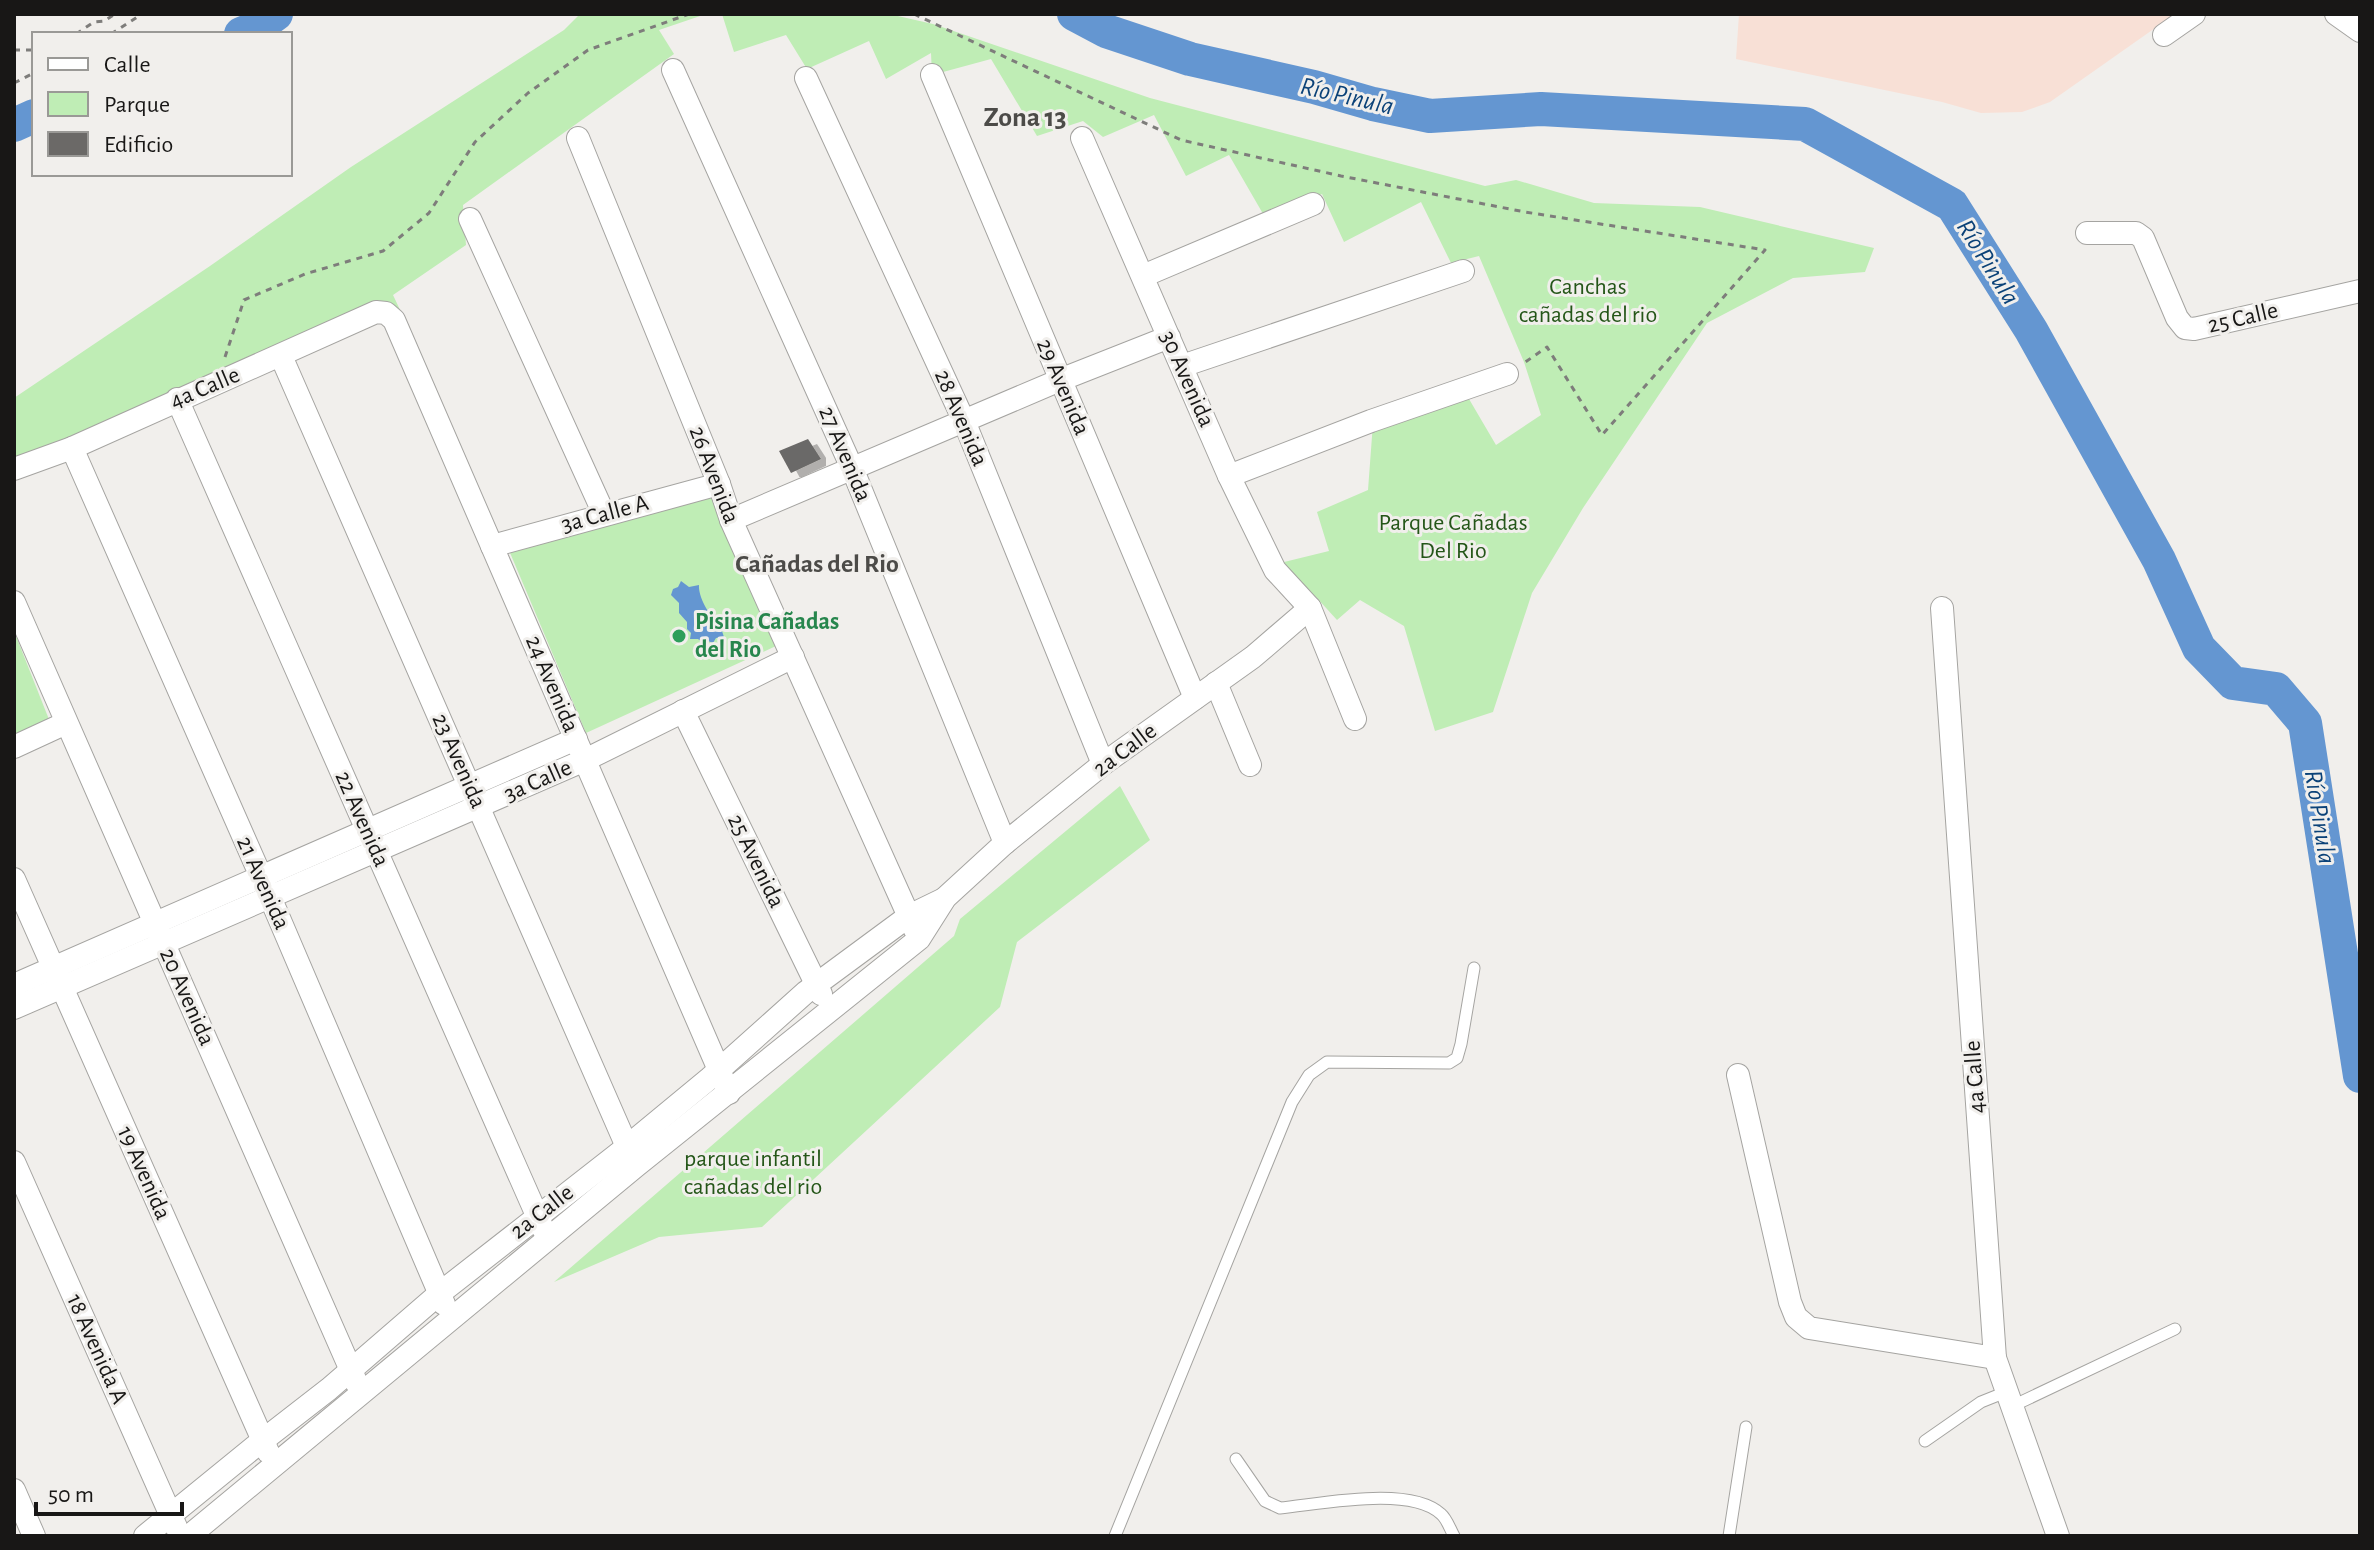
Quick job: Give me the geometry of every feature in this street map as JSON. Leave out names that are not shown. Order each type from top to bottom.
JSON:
[{"type":"street","points":[[2164,35],[2194,14]]},
{"type":"street","points":[[2336,14],[2360,31]]},
{"type":"street","name":"27 Avenida","points":[[673,70],[852,468],[1005,843]]},
{"type":"street","name":"29 Avenida","points":[[932,75],[1195,698]]},
{"type":"street","name":"28 Avenida","points":[[806,78],[964,421],[1103,764]]},
{"type":"street","name":"26 Avenida","points":[[578,138],[731,520],[919,939]]},
{"type":"street","name":"30 Avenida","points":[[1082,138],[1229,476],[1275,570],[1310,608]]},
{"type":"street","points":[[1143,276],[1313,204]]},
{"type":"street","points":[[470,219],[604,514]]},
{"type":"street","name":"25 Calle","points":[[2087,233],[2136,233],[2143,238],[2177,318],[2185,328],[2194,329],[2360,291]]},
{"type":"street","points":[[1182,366],[1463,271]]},
{"type":"street","name":"4a Calle","points":[[14,469],[72,448],[376,312],[386,313],[394,320]]},
{"type":"street","name":"24 Avenida","points":[[394,320],[729,1093]]},
{"type":"street","points":[[731,520],[1169,337]]},
{"type":"street","name":"23 Avenida","points":[[281,356],[631,1156]]},
{"type":"street","points":[[1229,476],[1371,421],[1507,374]]},
{"type":"street","name":"22 Avenida","points":[[177,399],[548,1238]]},
{"type":"street","name":"21 Avenida","points":[[72,448],[451,1320]]},
{"type":"street","name":"3a Calle A","points":[[492,546],[719,484]]},
{"type":"street","name":"20 Avenida","points":[[14,602],[350,1371],[362,1392]]},
{"type":"street","points":[[1310,608],[1355,719]]},
{"type":"street","name":"2a Calle","points":[[145,1536],[537,1216],[729,1093],[919,939],[945,898],[1005,843],[1103,764],[1253,657],[1310,608]]},
{"type":"street","name":"4a Calle","points":[[1942,608],[1995,1358],[2058,1536]]},
{"type":"street","name":"3a Calle","points":[[14,1008],[58,978],[265,887],[376,851],[585,760],[793,657]]},
{"type":"street","points":[[1216,683],[1250,765]]},
{"type":"street","name":"25 Avenida","points":[[683,711],[829,1010]]},
{"type":"street","points":[[14,747],[66,723]]},
{"type":"street","name":"3a Calle","points":[[265,887],[367,830],[576,739]]},
{"type":"street","name":"19 Avenida","points":[[14,879],[275,1466]]},
{"type":"street","name":"2a Calle","points":[[189,1536],[548,1238],[720,1069],[816,984],[909,916],[945,898]]},
{"type":"street","name":"3a Calle","points":[[14,985],[58,978]]},
{"type":"street","points":[[1738,1075],[1796,1317],[1809,1328],[1995,1358]]},
{"type":"street","name":"18 Avenida A","points":[[14,1162],[180,1536]]},
{"type":"street","points":[[14,1490],[34,1536]]},
{"type":"lane","points":[[1115,1536],[1292,1102],[1309,1075],[1327,1062],[1449,1063],[1457,1058],[1474,968]]},
{"type":"lane","points":[[1925,1441],[1981,1402],[2021,1402],[2175,1329]]},
{"type":"lane","points":[[1729,1536],[1746,1427]]},
{"type":"lane","points":[[1236,1459],[1265,1501],[1280,1508],[1392,1497],[1414,1500],[1444,1515],[1454,1536]]},
{"type":"path","points":[[79,32],[115,14]]},
{"type":"path","points":[[115,32],[142,14]]},
{"type":"path","points":[[216,383],[244,300],[305,274],[383,251],[429,213],[475,142],[528,93],[588,50],[689,14]]},
{"type":"path","points":[[914,14],[1181,140],[1341,176],[1525,212],[1765,250],[1602,435],[1547,347],[1507,374]]},
{"type":"path","points":[[14,83],[32,74]]},
{"type":"shaded area","points":[[1739,14],[2175,14],[2050,102],[2022,112],[1981,113],[1736,59]]},
{"type":"green space","points":[[580,14],[706,14],[659,30],[674,54],[463,205],[466,245],[393,295],[401,312],[14,470],[14,398],[351,167],[564,30]]},
{"type":"green space","name":"Parque Cañadas Del Rio","points":[[722,14],[889,14],[933,24],[1150,98],[1485,186],[1516,180],[1594,203],[1700,207],[1874,248],[1865,272],[1793,278],[1707,323],[1583,508],[1532,593],[1493,712],[1435,731],[1404,626],[1360,600],[1337,620],[1316,597],[1291,581],[1280,563],[1329,551],[1317,512],[1368,490],[1373,423],[1469,399],[1496,445],[1541,415],[1524,362],[1479,256],[1451,263],[1421,202],[1344,242],[1322,194],[1266,219],[1229,155],[1186,176],[1154,115],[1103,137],[1083,121],[1037,136],[991,59],[932,75],[931,53],[886,79],[869,41],[807,69],[786,35],[734,52]]},
{"type":"green space","points":[[718,486],[776,646],[586,733],[508,548]]},
{"type":"green space","points":[[14,631],[50,722],[14,739]]},
{"type":"green space","name":"parque infantil cañadas del rio","points":[[1120,786],[1150,840],[1017,942],[1000,1007],[762,1227],[659,1237],[554,1282],[954,936],[960,919]]},
{"type":"water","points":[[681,581],[689,587],[699,585],[705,606],[719,622],[724,637],[716,638],[713,643],[708,641],[706,645],[698,639],[690,639],[687,622],[679,613],[679,603],[671,595]]},
{"type":"building","points":[[808,439],[821,459],[791,473],[779,451]]},
{"type":"waterway","points":[[246,32],[276,14]]},
{"type":"waterway","name":"Río Pinula","points":[[1074,14],[1106,31],[1190,59],[1430,116],[1541,109],[1805,124],[1952,205],[2031,330],[2159,560],[2199,648],[2233,683],[2276,689],[2305,723],[2360,1076]]},
{"type":"waterway","points":[[14,125],[32,117]]},
{"type":"place","name":"Pisina Cañadas del Rio","points":[[679,636]]},
{"type":"district","name":"Zona 13","points":[[1025,118]]},
{"type":"district","name":"Cañadas del Rio","points":[[817,564]]},
{"type":"park label","name":"Canchas cañadas del rio","points":[[1588,301]]}]
